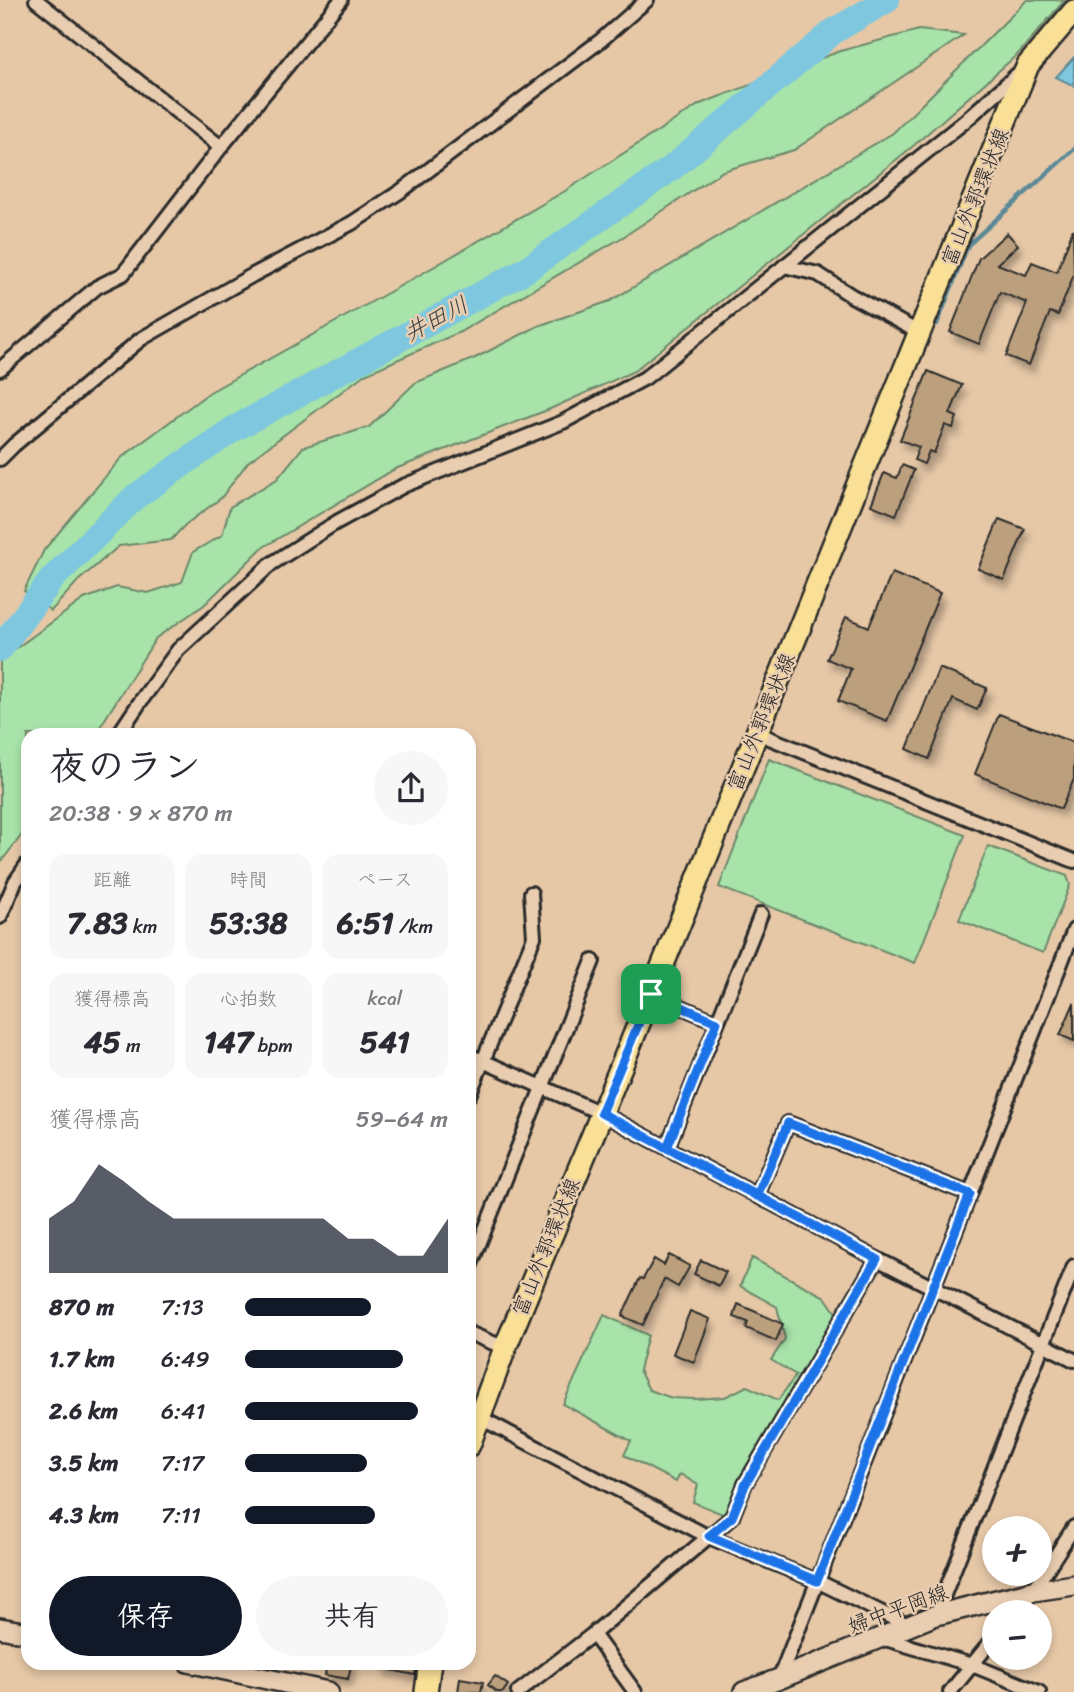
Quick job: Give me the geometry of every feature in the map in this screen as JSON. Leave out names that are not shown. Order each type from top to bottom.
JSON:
[{"type":"main road","name":"富山外郭環状線","points":[[476,1411],[505,1349],[651,994],[1028,65],[1074,11]]},
{"type":"main road","name":"婦中平岡線","points":[[744,1692],[936,1615],[1033,1591],[1074,1586]]},
{"type":"main road","points":[[0,1628],[21,1632]]},
{"type":"main road","points":[[225,1670],[328,1692]]},
{"type":"main road","points":[[426,1692],[429,1670]]},
{"type":"street","points":[[36,0],[221,147]]},
{"type":"street","points":[[0,369],[97,288],[123,274],[221,147],[341,0]]},
{"type":"street","points":[[0,459],[14,444],[141,339],[253,275],[352,223],[401,191],[600,41],[647,0]]},
{"type":"street","points":[[123,728],[178,650],[271,564],[337,522],[403,486],[563,422],[645,378],[965,121],[1028,65]]},
{"type":"street","points":[[784,266],[818,274],[920,333]]},
{"type":"street","points":[[757,733],[1074,861]]},
{"type":"street","points":[[0,918],[21,874]]},
{"type":"street","points":[[476,1078],[534,937],[531,893]]},
{"type":"street","points":[[667,1148],[761,914]]},
{"type":"street","points":[[779,1679],[1074,930]]},
{"type":"street","points":[[476,1252],[593,961]]},
{"type":"street","points":[[651,994],[717,1022]]},
{"type":"street","points":[[476,1058],[601,1113],[1074,1360]]},
{"type":"street","points":[[757,1196],[788,1123],[970,1194]]},
{"type":"street","points":[[518,1692],[593,1634],[732,1517],[745,1485],[877,1259]]},
{"type":"street","points":[[936,1615],[1074,1266]]},
{"type":"street","points":[[476,1336],[505,1349]]},
{"type":"street","points":[[476,1416],[709,1536],[817,1581],[909,1626]]},
{"type":"street","points":[[1026,1600],[1074,1527]]},
{"type":"street","points":[[593,1634],[635,1692]]},
{"type":"street","points":[[882,1638],[972,1665],[1039,1692]]},
{"type":"street","points":[[950,1692],[982,1653]]},
{"type":"green space","points":[[1027,0],[1065,0],[1019,53],[912,147],[634,371],[550,409],[395,469],[262,548],[204,605],[156,638],[99,728],[21,728],[21,836],[0,863],[0,660],[84,599],[117,587],[148,593],[182,582],[193,552],[222,535],[230,507],[277,479],[303,447],[369,427],[415,383],[475,358],[538,326],[610,301],[893,133]]},
{"type":"green space","points":[[919,30],[964,35],[794,150],[723,171],[623,237],[460,332],[365,374],[248,462],[221,498],[185,525],[171,540],[119,546],[78,581],[51,611],[24,591],[44,550],[121,458],[210,392],[565,191],[700,104],[840,51]]},
{"type":"green space","points":[[769,759],[965,835],[915,963],[719,887]]},
{"type":"green space","points":[[988,846],[1067,876],[1070,885],[1043,953],[959,920]]},
{"type":"green space","points":[[752,1258],[825,1297],[840,1319],[740,1508],[727,1516],[693,1502],[698,1485],[680,1474],[676,1482],[624,1455],[631,1441],[563,1404],[604,1315],[648,1335],[639,1370],[649,1390],[672,1398],[696,1399],[725,1397],[747,1386],[778,1400],[796,1375],[771,1360],[785,1339],[777,1307],[740,1286]]},
{"type":"water","points":[[1074,57],[1074,86],[1056,77]]},
{"type":"building","points":[[1073,229],[1074,274],[1058,315],[1050,312],[1029,365],[1006,356],[1027,303],[1000,292],[979,344],[950,332],[979,258],[1007,233],[1018,245],[997,264],[1026,275],[1032,262],[1057,272]]},
{"type":"building","points":[[928,371],[962,385],[950,414],[957,417],[953,428],[945,425],[934,453],[929,451],[924,464],[914,460],[919,447],[900,440]]},
{"type":"building","points":[[902,465],[914,470],[896,515],[871,505],[884,473],[897,478]]},
{"type":"building","points":[[999,519],[1025,529],[1004,580],[978,569]]},
{"type":"building","points":[[892,573],[940,593],[887,721],[838,701],[851,669],[827,659],[846,617],[869,627]]},
{"type":"building","points":[[939,668],[987,688],[977,710],[953,699],[929,759],[907,749]]},
{"type":"building","points":[[999,714],[1074,743],[1074,779],[1061,809],[975,774]]},
{"type":"building","points":[[1074,1003],[1074,1041],[1060,1035]]},
{"type":"building","points":[[669,1255],[690,1266],[678,1287],[664,1279],[643,1325],[622,1316],[640,1278],[643,1279],[654,1259],[664,1265]]},
{"type":"building","points":[[701,1260],[726,1272],[719,1286],[694,1274]]},
{"type":"building","points":[[738,1304],[783,1324],[776,1341],[746,1328],[748,1322],[734,1317]]},
{"type":"building","points":[[690,1311],[710,1319],[694,1362],[673,1354]]},
{"type":"building","points":[[326,1670],[350,1670],[348,1679],[325,1675]]},
{"type":"building","points":[[391,1670],[416,1670],[415,1675]]},
{"type":"building","points":[[495,1676],[508,1685],[503,1692],[497,1692],[488,1685]]},
{"type":"building","points":[[460,1678],[483,1682],[481,1692],[458,1692]]},
{"type":"waterway","name":"井田川","points":[[0,649],[52,579],[135,497],[232,430],[524,271],[672,168],[834,31],[887,0]]},
{"type":"waterway","points":[[937,324],[968,245],[1074,149]]},
{"type":"route","points":[[651,994],[601,1113],[757,1196],[877,1259],[745,1485],[732,1517],[709,1536],[817,1581],[970,1194],[788,1123],[757,1196],[667,1148],[717,1022],[651,994]]}]
